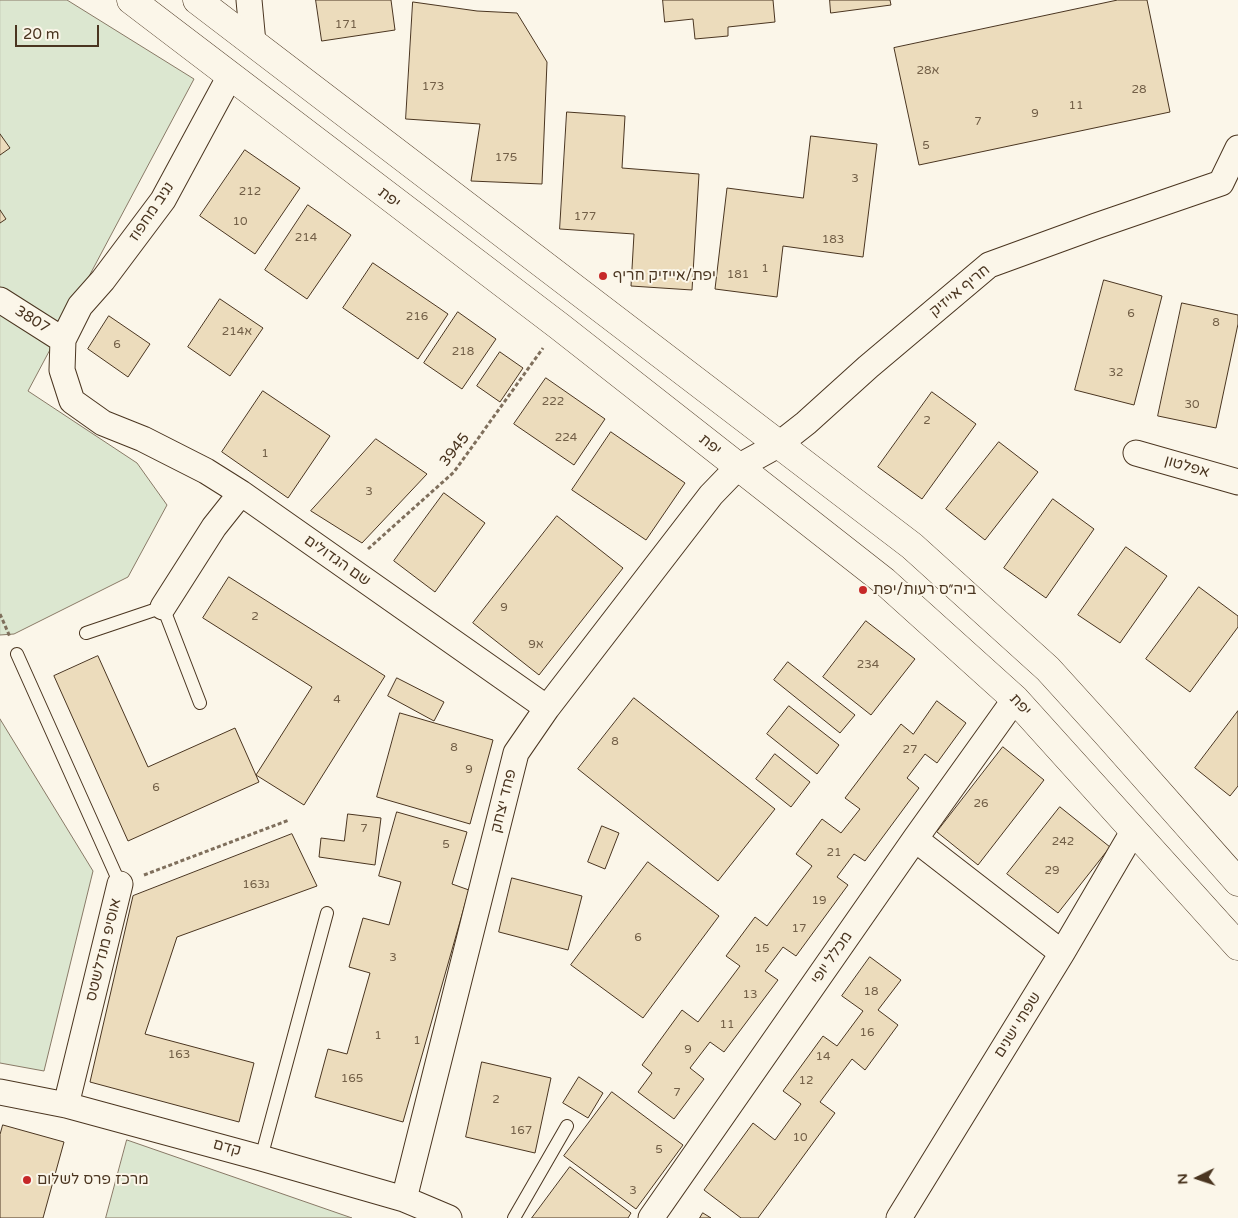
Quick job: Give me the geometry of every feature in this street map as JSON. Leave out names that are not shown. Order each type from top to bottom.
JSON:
[{"type":"street","name":"יפת","points":[[131,0],[559,326],[884,581],[1015,699],[1238,946]]},
{"type":"street","points":[[249,0],[253,43]]},
{"type":"street","points":[[204,2],[253,43],[912,546],[1048,669],[1238,882]]},
{"type":"street","name":"נגיב מחפוז","points":[[63,340],[80,306],[103,280],[163,200],[230,76]]},
{"type":"street","name":"חריף אייזיק","points":[[738,468],[778,445],[806,423],[868,367],[989,265],[1096,226],[1221,184],[1238,148]]},
{"type":"street","name":"3807","points":[[0,300],[63,340]]},
{"type":"street","name":"שם הגדולים","points":[[63,340],[62,370],[72,401],[103,423],[144,439],[241,493],[547,708]]},
{"type":"street","name":"אפלטון","points":[[1136,453],[1238,482]]},
{"type":"street","name":"פחד יצחק","points":[[404,1199],[516,753],[547,708],[711,495],[738,468]]},
{"type":"street","points":[[163,607],[214,527],[241,493]]},
{"type":"street","name":"מכלל יופי","points":[[651,1218],[1015,699]]},
{"type":"street","name":"שפתי ישנים","points":[[899,1218],[1062,953],[1134,830]]},
{"type":"street","points":[[915,840],[1062,953]]},
{"type":"street","name":"אוסיפ מנדלשטס","points":[[66,1105],[120,884]]},
{"type":"street","name":"קדם","points":[[0,1092],[66,1105],[261,1158],[404,1199],[449,1218]]},
{"type":"lane","points":[[86,633],[163,607],[200,703]]},
{"type":"lane","points":[[17,654],[120,884]]},
{"type":"lane","points":[[261,1158],[327,913]]},
{"type":"lane","points":[[514,1218],[567,1126]]},
{"type":"path","name":"3945","points":[[347,568],[454,472],[559,326]]},
{"type":"path","name":"אוסיפ מנדלשטס","points":[[120,884],[289,820]]},
{"type":"green space","points":[[0,0],[67,0],[194,79],[28,391],[137,463],[167,505],[128,577],[14,634],[0,635]]},
{"type":"green space","points":[[0,719],[93,871],[44,1071],[0,1063]]},
{"type":"green space","points":[[127,1140],[352,1218],[106,1218]]},
{"type":"building","points":[[316,0],[391,0],[395,30],[322,41]]},
{"type":"building","points":[[663,0],[773,0],[775,22],[728,27],[728,36],[695,39],[693,19],[665,22]]},
{"type":"building","points":[[830,0],[890,0],[891,5],[831,13]]},
{"type":"building","points":[[1118,0],[1147,0],[1170,112],[919,165],[894,48]]},
{"type":"building","points":[[413,2],[477,11],[517,13],[547,62],[542,184],[471,181],[480,124],[406,119]]},
{"type":"building","points":[[567,112],[625,116],[622,168],[699,174],[692,290],[631,286],[634,234],[560,229]]},
{"type":"building","points":[[0,134],[10,148],[0,155]]},
{"type":"building","points":[[811,136],[877,144],[863,257],[783,246],[777,297],[715,289],[727,188],[803,198]]},
{"type":"building","points":[[245,150],[300,188],[255,254],[200,216]]},
{"type":"building","points":[[308,205],[351,235],[307,299],[265,270]]},
{"type":"building","points":[[0,210],[6,219],[0,223]]},
{"type":"building","points":[[373,263],[448,314],[418,359],[343,308]]},
{"type":"building","points":[[1104,280],[1162,296],[1134,405],[1075,390]]},
{"type":"building","points":[[220,299],[263,328],[230,376],[188,347]]},
{"type":"building","points":[[1182,303],[1238,315],[1238,324],[1216,428],[1158,416]]},
{"type":"building","points":[[458,312],[496,339],[462,389],[424,363]]},
{"type":"building","points":[[109,316],[150,344],[128,377],[88,349]]},
{"type":"building","points":[[500,352],[523,368],[500,402],[477,386]]},
{"type":"building","points":[[546,378],[605,419],[574,465],[514,424]]},
{"type":"building","points":[[263,391],[330,436],[288,498],[222,452]]},
{"type":"building","points":[[932,392],[976,424],[922,499],[878,467]]},
{"type":"building","points":[[611,432],[685,483],[646,540],[572,490]]},
{"type":"building","points":[[376,439],[427,474],[362,543],[311,511]]},
{"type":"building","points":[[999,442],[1038,472],[985,540],[946,509]]},
{"type":"building","points":[[444,493],[485,523],[435,592],[394,561]]},
{"type":"building","points":[[1053,499],[1094,529],[1046,598],[1004,568]]},
{"type":"building","points":[[557,516],[623,568],[539,675],[473,623]]},
{"type":"building","points":[[1126,547],[1167,576],[1120,643],[1078,615]]},
{"type":"building","points":[[229,577],[385,676],[304,805],[256,775],[312,687],[203,618]]},
{"type":"building","points":[[1199,587],[1238,616],[1238,627],[1190,692],[1146,659]]},
{"type":"building","points":[[866,621],[915,659],[871,715],[823,677]]},
{"type":"building","points":[[98,656],[148,767],[235,728],[259,782],[128,841],[54,676]]},
{"type":"building","points":[[788,662],[855,715],[840,733],[774,680]]},
{"type":"building","points":[[397,678],[444,702],[434,721],[388,696]]},
{"type":"building","points":[[634,698],[775,809],[718,881],[578,769]]},
{"type":"building","points":[[937,701],[966,723],[937,763],[925,754],[907,778],[919,788],[865,861],[854,854],[837,877],[848,885],[796,956],[783,947],[765,971],[778,980],[724,1052],[710,1042],[690,1068],[704,1079],[674,1119],[638,1092],[652,1073],[642,1065],[682,1010],[698,1022],[740,966],[726,956],[755,917],[767,926],[812,866],[796,854],[822,819],[841,833],[860,809],[845,798],[901,724],[913,734]]},
{"type":"building","points":[[789,706],[839,745],[817,774],[767,734]]},
{"type":"building","points":[[1238,711],[1238,786],[1230,796],[1195,768]]},
{"type":"building","points":[[400,713],[493,740],[470,824],[377,797]]},
{"type":"building","points":[[1003,747],[1044,780],[978,865],[937,832]]},
{"type":"building","points":[[775,754],[810,782],[791,807],[756,779]]},
{"type":"building","points":[[1060,807],[1110,847],[1058,913],[1007,874]]},
{"type":"building","points":[[397,812],[467,832],[452,884],[469,890],[403,1122],[315,1097],[328,1049],[347,1054],[370,973],[349,967],[363,918],[389,925],[401,882],[379,876]]},
{"type":"building","points":[[348,814],[381,818],[375,865],[319,857],[321,838],[344,841]]},
{"type":"building","points":[[602,826],[619,833],[605,869],[588,862]]},
{"type":"building","points":[[292,834],[317,886],[177,937],[145,1034],[254,1063],[239,1122],[90,1082],[133,896]]},
{"type":"building","points":[[648,862],[719,916],[643,1018],[571,965]]},
{"type":"building","points":[[512,878],[582,896],[568,950],[499,932]]},
{"type":"building","points":[[870,957],[901,980],[878,1010],[898,1025],[865,1070],[852,1059],[820,1102],[835,1113],[758,1218],[741,1218],[704,1190],[753,1123],[775,1140],[801,1104],[783,1091],[823,1036],[837,1046],[863,1011],[842,996]]},
{"type":"building","points":[[482,1062],[551,1078],[535,1153],[466,1137]]},
{"type":"building","points":[[579,1077],[603,1093],[588,1118],[563,1103]]},
{"type":"building","points":[[612,1092],[683,1145],[636,1209],[564,1156]]},
{"type":"building","name":"מרכז פרס לשלום","points":[[3,1125],[64,1142],[43,1218],[0,1218],[0,1135]]},
{"type":"building","points":[[570,1167],[631,1213],[628,1218],[532,1218]]},
{"type":"building","points":[[703,1213],[711,1218],[700,1218]]},
{"type":"place","name":"יפת/אייזיק חריף","points":[[603,276]]},
{"type":"place","name":"ביה״ס רעות/יפת","points":[[863,590]]},
{"type":"place","name":"מרכז פרס לשלום","points":[[27,1180]]}]
